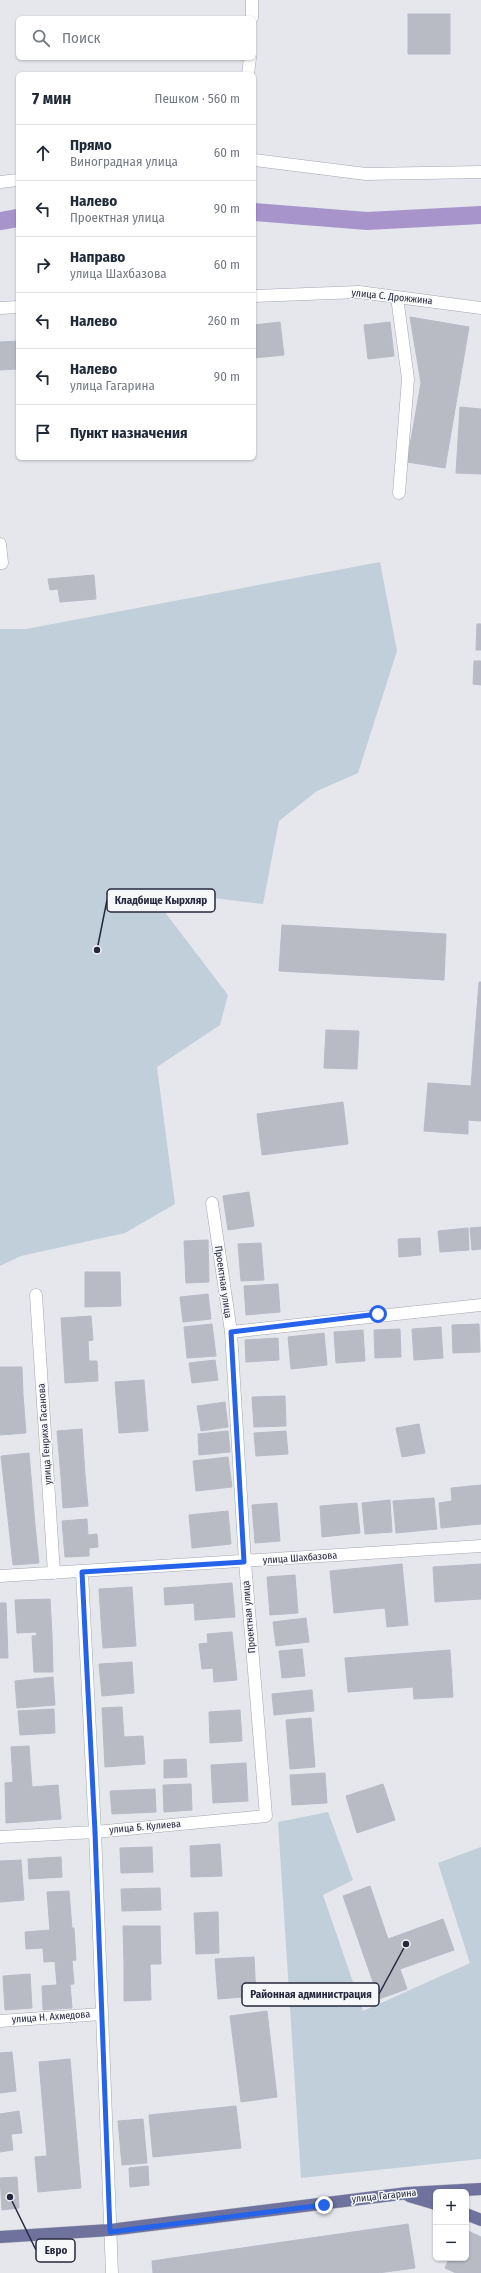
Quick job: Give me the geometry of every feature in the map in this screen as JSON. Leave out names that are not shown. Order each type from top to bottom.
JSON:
[{"type":"main road","name":"улица Гагарина","points":[[110,2231],[408,2193],[481,2189]]},
{"type":"main road","name":"улица Гагарина","points":[[0,2238],[110,2231],[385,2198],[412,2196],[433,2203]]},
{"type":"main road","points":[[469,2215],[481,2220]]},
{"type":"street","points":[[252,0],[252,16]]},
{"type":"street","points":[[248,72],[250,60]]},
{"type":"street","points":[[256,160],[366,174],[481,172]]},
{"type":"street","points":[[0,182],[16,180]]},
{"type":"street","name":"улица С. Дрожжина","points":[[256,296],[359,292],[481,308]]},
{"type":"street","points":[[397,297],[408,379],[399,493]]},
{"type":"street","points":[[0,308],[16,307]]},
{"type":"street","points":[[0,544],[2,563],[0,563]]},
{"type":"street","name":"Проектная улица","points":[[212,1203],[231,1332],[244,1562],[266,1816]]},
{"type":"street","name":"улица Генриха Гасанова","points":[[36,1295],[54,1573]]},
{"type":"street","points":[[231,1332],[481,1305]]},
{"type":"street","name":"улица Шахбазова","points":[[0,1576],[244,1562],[481,1546]]},
{"type":"street","points":[[82,1572],[95,1832],[112,2273]]},
{"type":"street","name":"улица Б. Кулиева","points":[[0,1837],[95,1832],[266,1816]]},
{"type":"street","name":"улица Н. Ахмедова","points":[[0,2021],[102,2014]]},
{"type":"shaded area","points":[[380,562],[397,651],[358,773],[317,791],[279,821],[263,904],[148,890],[228,995],[220,1025],[157,1067],[175,1204],[125,1233],[21,1256],[0,1266],[0,629],[26,629]]},
{"type":"shaded area","points":[[328,1812],[353,1880],[323,1895],[363,2011],[470,1963],[438,1863],[481,1847],[481,2159],[301,2178],[278,1822]]},
{"type":"building","points":[[408,14],[450,14],[450,54],[408,54]]},
{"type":"building","points":[[410,317],[469,327],[445,468],[407,462],[421,383]]},
{"type":"building","points":[[280,322],[284,355],[256,358],[256,325]]},
{"type":"building","points":[[390,322],[394,356],[368,359],[364,325]]},
{"type":"building","points":[[16,341],[16,369],[0,370],[0,342]]},
{"type":"building","points":[[460,407],[481,409],[481,474],[456,473]]},
{"type":"building","points":[[94,575],[96,599],[60,602],[58,589],[50,590],[48,579]]},
{"type":"building","points":[[477,624],[481,624],[481,650],[476,650]]},
{"type":"building","points":[[474,661],[481,661],[481,685],[473,684]]},
{"type":"building","points":[[282,925],[446,934],[444,980],[279,971]]},
{"type":"building","points":[[479,982],[481,982],[481,1121],[468,1120],[468,1134],[424,1131],[428,1083],[471,1086]]},
{"type":"building","points":[[326,1030],[359,1031],[357,1069],[324,1068]]},
{"type":"building","points":[[343,1102],[348,1144],[262,1155],[257,1114]]},
{"type":"building","points":[[249,1192],[254,1226],[228,1230],[223,1196]]},
{"type":"building","points":[[481,1227],[481,1249],[472,1250],[470,1228]]},
{"type":"building","points":[[468,1228],[469,1250],[440,1252],[438,1231]]},
{"type":"building","points":[[420,1238],[421,1255],[399,1257],[398,1239]]},
{"type":"building","points":[[208,1240],[209,1282],[186,1283],[184,1241]]},
{"type":"building","points":[[261,1243],[264,1280],[241,1281],[238,1244]]},
{"type":"building","points":[[85,1272],[120,1272],[121,1306],[85,1307]]},
{"type":"building","points":[[278,1284],[280,1312],[246,1315],[244,1286]]},
{"type":"building","points":[[208,1294],[211,1319],[183,1322],[180,1297]]},
{"type":"building","points":[[91,1316],[93,1340],[88,1341],[89,1361],[97,1361],[98,1381],[65,1383],[61,1318]]},
{"type":"building","points":[[212,1324],[216,1356],[187,1358],[184,1327]]},
{"type":"building","points":[[479,1324],[480,1352],[453,1353],[452,1325]]},
{"type":"building","points":[[441,1327],[443,1358],[414,1360],[412,1329]]},
{"type":"building","points":[[400,1329],[401,1357],[375,1358],[374,1330]]},
{"type":"building","points":[[363,1330],[365,1361],[336,1363],[334,1332]]},
{"type":"building","points":[[324,1333],[327,1365],[291,1369],[288,1337]]},
{"type":"building","points":[[278,1338],[279,1360],[246,1362],[245,1340]]},
{"type":"building","points":[[215,1360],[218,1380],[192,1383],[189,1363]]},
{"type":"building","points":[[0,1367],[22,1367],[23,1395],[0,1395]]},
{"type":"building","points":[[144,1380],[148,1431],[119,1433],[115,1382]]},
{"type":"building","points":[[0,1395],[23,1395],[26,1433],[0,1435]]},
{"type":"building","points":[[285,1396],[286,1426],[254,1427],[252,1397]]},
{"type":"building","points":[[225,1402],[228,1427],[201,1431],[197,1406]]},
{"type":"building","points":[[419,1424],[425,1453],[402,1457],[396,1428]]},
{"type":"building","points":[[82,1429],[85,1475],[61,1477],[57,1431]]},
{"type":"building","points":[[228,1431],[230,1452],[199,1455],[198,1434]]},
{"type":"building","points":[[286,1431],[288,1454],[256,1456],[254,1433]]},
{"type":"building","points":[[29,1453],[35,1525],[9,1528],[1,1456]]},
{"type":"building","points":[[228,1457],[232,1487],[196,1491],[193,1461]]},
{"type":"building","points":[[85,1475],[88,1506],[63,1508],[61,1477]]},
{"type":"building","points":[[481,1485],[481,1524],[441,1528],[439,1503],[452,1501],[451,1488]]},
{"type":"building","points":[[434,1498],[437,1529],[396,1533],[393,1501]]},
{"type":"building","points":[[390,1500],[392,1532],[365,1534],[362,1503]]},
{"type":"building","points":[[277,1503],[280,1541],[255,1543],[252,1505]]},
{"type":"building","points":[[357,1503],[360,1533],[322,1537],[320,1506]]},
{"type":"building","points":[[228,1511],[231,1544],[192,1548],[189,1515]]},
{"type":"building","points":[[87,1519],[88,1535],[97,1534],[98,1547],[89,1548],[89,1556],[65,1557],[62,1521]]},
{"type":"building","points":[[35,1525],[39,1563],[13,1565],[9,1528]]},
{"type":"building","points":[[402,1564],[408,1625],[387,1627],[385,1608],[334,1613],[330,1571]]},
{"type":"building","points":[[481,1564],[481,1599],[435,1602],[433,1567]]},
{"type":"building","points":[[295,1575],[298,1613],[270,1615],[267,1577]]},
{"type":"building","points":[[232,1583],[235,1617],[195,1620],[194,1603],[165,1605],[164,1588]]},
{"type":"building","points":[[132,1587],[134,1618],[101,1620],[99,1589]]},
{"type":"building","points":[[50,1599],[52,1635],[37,1636],[36,1632],[17,1633],[15,1600]]},
{"type":"building","points":[[0,1603],[6,1603],[8,1658],[0,1658]]},
{"type":"building","points":[[134,1618],[136,1646],[103,1648],[101,1620]]},
{"type":"building","points":[[306,1618],[309,1642],[276,1646],[273,1622]]},
{"type":"building","points":[[232,1632],[237,1680],[214,1682],[213,1668],[202,1669],[199,1644],[208,1643],[207,1634]]},
{"type":"building","points":[[52,1635],[53,1672],[34,1672],[32,1636]]},
{"type":"building","points":[[302,1649],[305,1676],[282,1678],[279,1651]]},
{"type":"building","points":[[450,1650],[453,1697],[414,1699],[413,1687],[348,1692],[345,1658]]},
{"type":"building","points":[[132,1662],[134,1693],[102,1696],[99,1664]]},
{"type":"building","points":[[53,1677],[55,1705],[17,1708],[15,1681]]},
{"type":"building","points":[[312,1690],[314,1711],[274,1715],[272,1694]]},
{"type":"building","points":[[122,1707],[124,1737],[143,1736],[145,1764],[105,1767],[102,1708]]},
{"type":"building","points":[[54,1709],[55,1733],[20,1735],[18,1711]]},
{"type":"building","points":[[240,1710],[242,1741],[210,1743],[209,1712]]},
{"type":"building","points":[[311,1718],[315,1767],[290,1769],[286,1720]]},
{"type":"building","points":[[29,1746],[32,1787],[58,1785],[61,1819],[6,1823],[5,1783],[13,1782],[11,1747]]},
{"type":"building","points":[[186,1759],[187,1777],[164,1778],[164,1760]]},
{"type":"building","points":[[246,1763],[248,1801],[213,1803],[211,1765]]},
{"type":"building","points":[[325,1773],[327,1803],[292,1805],[290,1775]]},
{"type":"building","points":[[191,1784],[192,1810],[164,1812],[163,1785]]},
{"type":"building","points":[[383,1784],[395,1820],[357,1833],[346,1796]]},
{"type":"building","points":[[155,1789],[156,1812],[112,1814],[110,1791]]},
{"type":"building","points":[[220,1844],[222,1876],[191,1877],[190,1846]]},
{"type":"building","points":[[152,1847],[153,1872],[121,1873],[120,1848]]},
{"type":"building","points":[[61,1857],[62,1877],[29,1879],[28,1859]]},
{"type":"building","points":[[21,1860],[24,1900],[0,1902],[0,1861]]},
{"type":"building","points":[[370,1886],[388,1939],[443,1919],[454,1950],[400,1969],[407,1989],[379,1999],[343,1896]]},
{"type":"building","points":[[160,1888],[161,1910],[122,1911],[121,1889]]},
{"type":"building","points":[[69,1891],[72,1929],[50,1931],[47,1892]]},
{"type":"building","points":[[218,1912],[219,1953],[196,1954],[194,1913]]},
{"type":"building","points":[[123,1926],[160,1926],[161,1964],[124,1964]]},
{"type":"building","points":[[74,1928],[76,1960],[44,1962],[43,1948],[26,1949],[25,1932]]},
{"type":"building","points":[[254,1957],[256,1996],[218,1999],[215,1959]]},
{"type":"building","points":[[72,1960],[74,1984],[57,1985],[55,1962]]},
{"type":"building","points":[[124,1964],[150,1964],[151,2000],[124,2001]]},
{"type":"building","points":[[30,1974],[32,2008],[5,2010],[3,1976]]},
{"type":"building","points":[[70,1984],[72,2008],[43,2010],[42,1986]]},
{"type":"building","points":[[267,2011],[277,2097],[241,2102],[230,2016]]},
{"type":"building","points":[[12,2052],[16,2091],[0,2093],[0,2053]]},
{"type":"building","points":[[70,2059],[81,2188],[38,2192],[35,2157],[47,2156],[39,2062]]},
{"type":"building","points":[[236,2106],[241,2148],[153,2157],[149,2115]]},
{"type":"building","points":[[19,2111],[22,2133],[11,2134],[13,2150],[0,2152],[0,2114]]},
{"type":"building","points":[[143,2119],[147,2163],[122,2165],[118,2121]]},
{"type":"building","points":[[148,2166],[149,2185],[130,2187],[129,2168]]},
{"type":"building","points":[[17,2177],[19,2208],[2,2210],[0,2178]]},
{"type":"building","points":[[408,2224],[415,2268],[378,2273],[153,2273],[152,2261]]},
{"type":"building","points":[[469,2231],[481,2237],[481,2273],[456,2273],[445,2268],[448,2261],[469,2261]]},
{"type":"waterway","points":[[256,212],[367,221],[481,215]]},
{"type":"waterway","points":[[0,221],[16,218]]},
{"type":"place","name":"Кладбище Кырхляр","points":[[97,950]]},
{"type":"place","name":"Районная администрация","points":[[406,1944]]},
{"type":"place","name":"Евро","points":[[10,2197]]},
{"type":"route","points":[[324,2205],[110,2232],[95,1832],[82,1572],[244,1562],[231,1332],[378,1314]]}]
